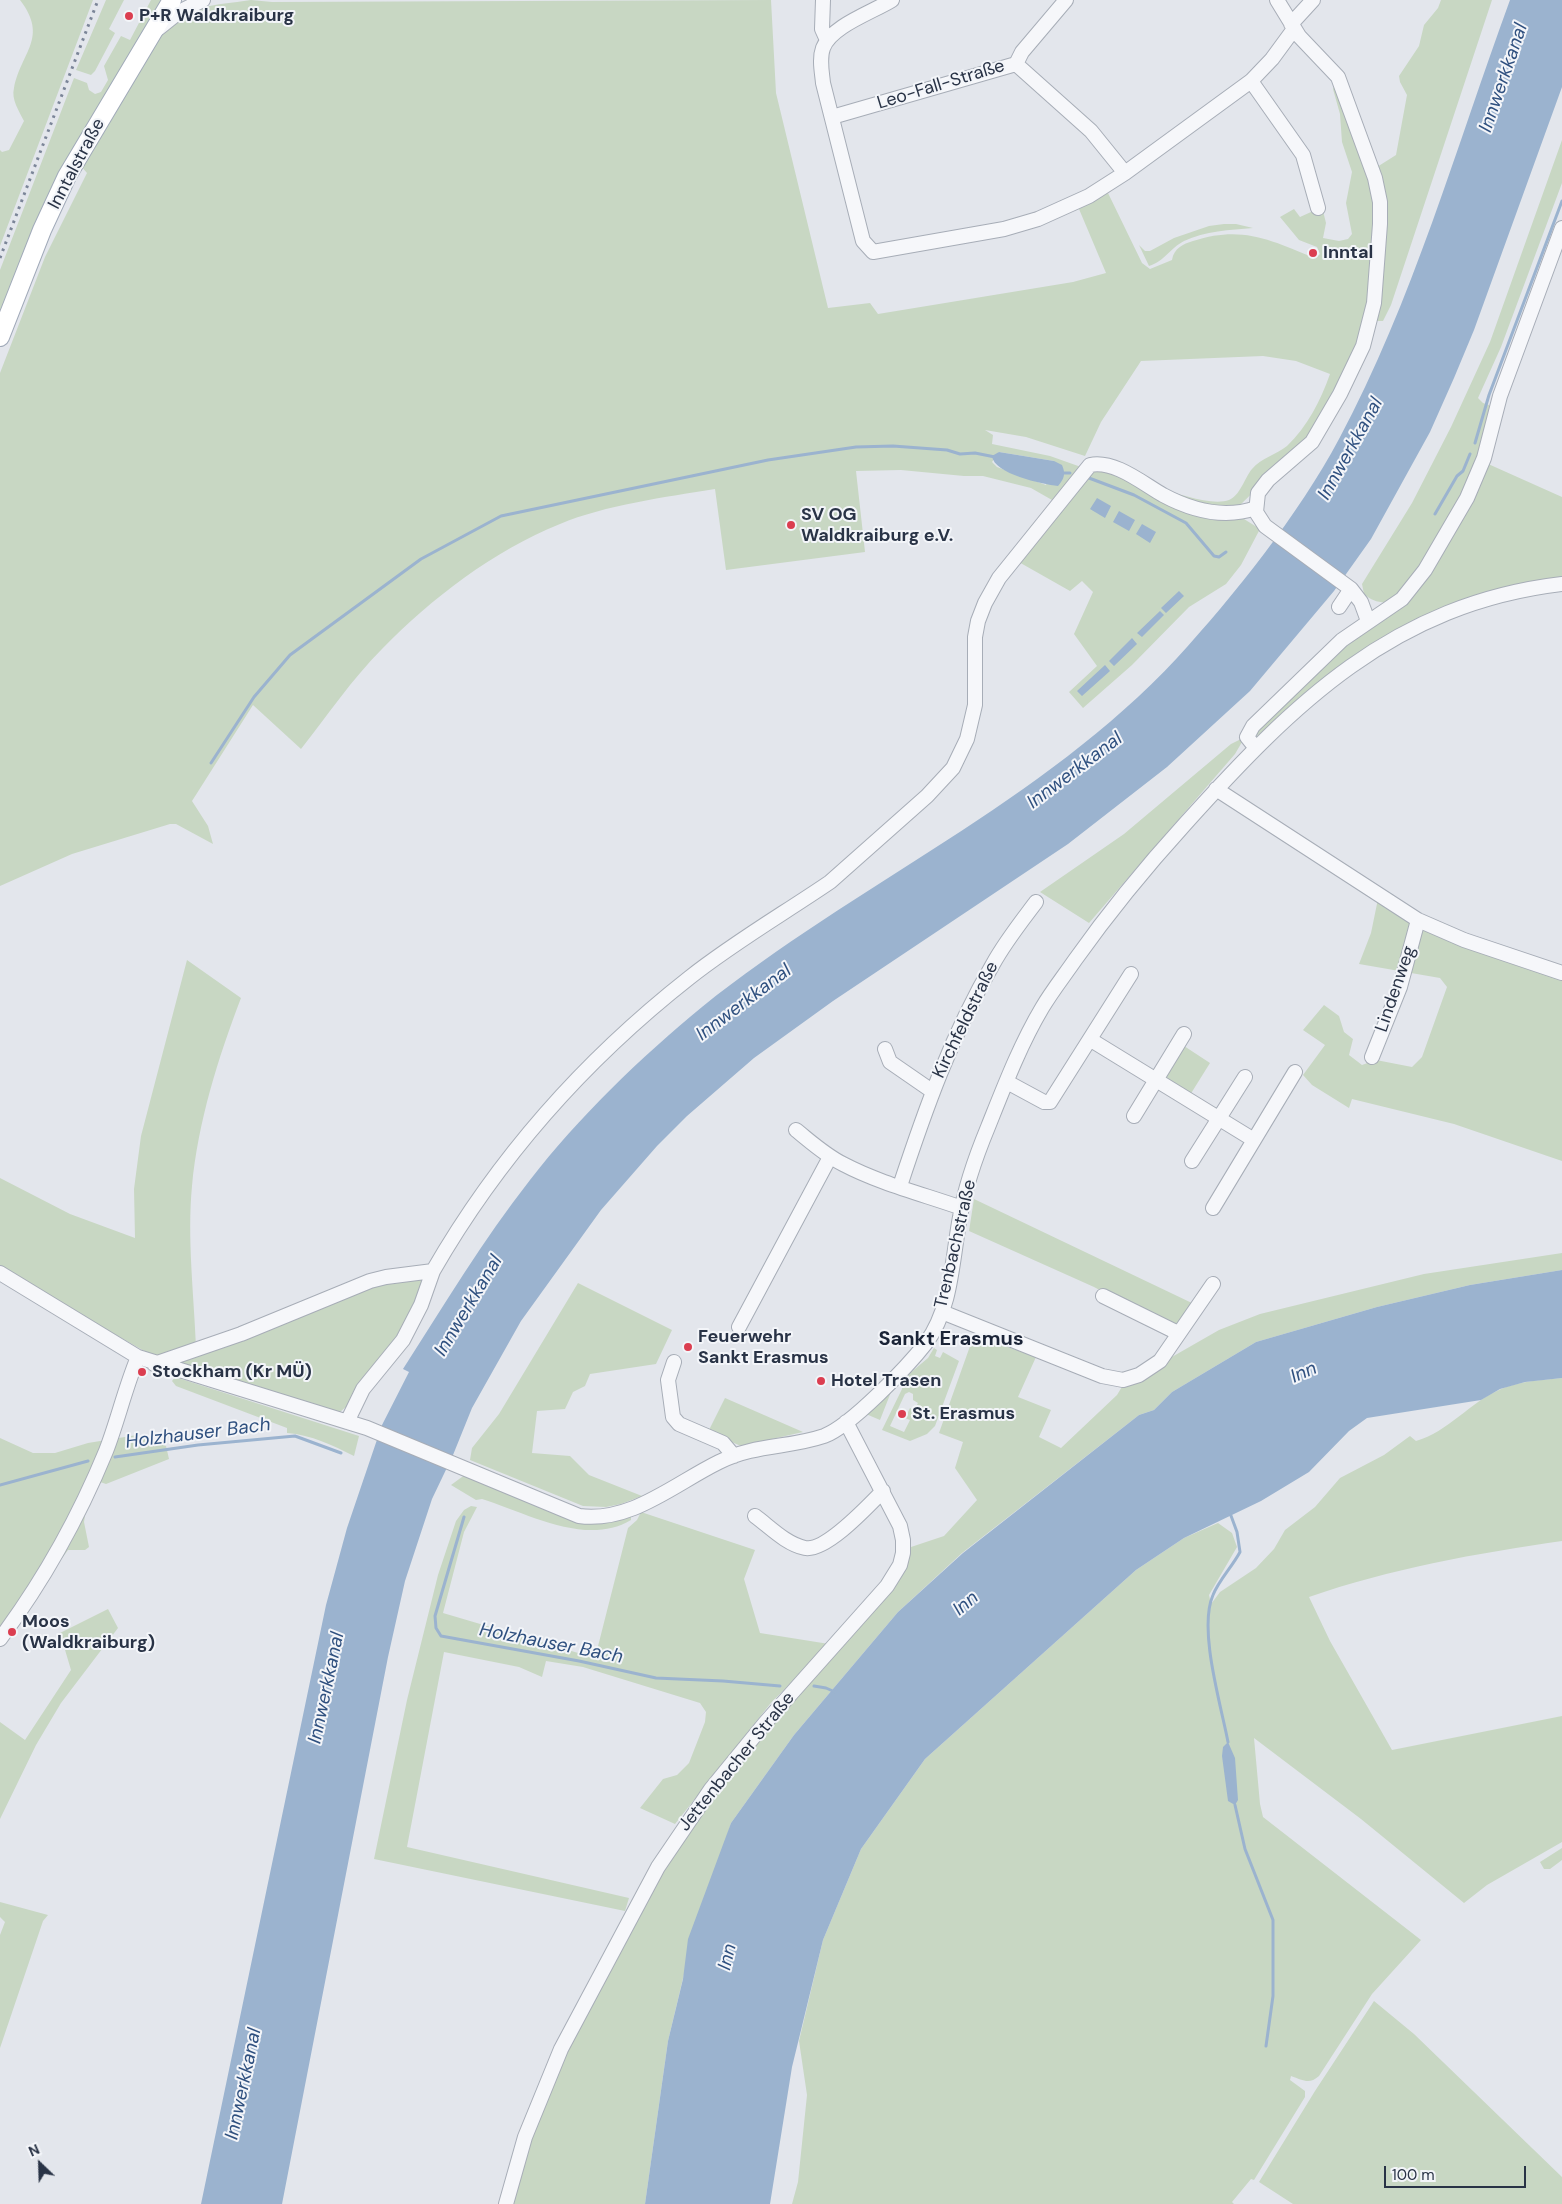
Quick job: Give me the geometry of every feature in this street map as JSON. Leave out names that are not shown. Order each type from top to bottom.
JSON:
[{"type":"main road","name":"Inntalstraße","points":[[0,336],[42,230],[67,176],[172,0]]},
{"type":"street","points":[[153,34],[179,12],[204,0]]},
{"type":"street","points":[[823,0],[822,28],[827,40]]},
{"type":"street","points":[[892,0],[842,28],[827,40],[823,48],[822,71],[863,241],[869,250],[879,252],[989,233],[1022,225],[1073,204],[1124,174],[1251,81],[1272,59],[1292,26],[1314,0]]},
{"type":"street","points":[[1016,64],[1022,52],[1066,0]]},
{"type":"street","points":[[1277,0],[1292,26],[1335,72],[1340,80],[1378,189],[1379,253],[1374,303],[1365,340],[1356,363],[1312,442],[1262,487],[1258,493],[1256,508],[1258,518],[1271,530],[1349,587],[1361,602],[1368,621]]},
{"type":"street","name":"Leo-Fall-Straße","points":[[832,117],[1016,64],[1091,131],[1124,174]]},
{"type":"street","points":[[1251,81],[1303,155],[1318,208]]},
{"type":"street","points":[[1255,747],[1247,737],[1253,726],[1327,654],[1368,621],[1396,603],[1416,583],[1467,498],[1484,458],[1500,396],[1562,228]]},
{"type":"street","points":[[347,1422],[363,1389],[404,1340],[421,1305],[433,1271],[454,1235],[495,1175],[526,1137],[587,1070],[689,978],[851,866],[927,796],[953,768],[967,739],[975,705],[976,629],[985,602],[999,578],[1086,468],[1097,464],[1109,466],[1178,502],[1203,510],[1227,513],[1256,508]]},
{"type":"street","name":"Trenbachstraße","points":[[0,1273],[138,1358],[367,1428],[572,1514],[600,1517],[621,1513],[749,1450],[822,1436],[846,1422],[921,1348],[931,1334],[942,1312],[948,1291],[962,1208],[987,1130],[1030,1031],[1053,990],[1114,905],[1141,873],[1255,747],[1291,713],[1349,667],[1409,630],[1488,598],[1562,584]]},
{"type":"street","points":[[1338,607],[1349,587]]},
{"type":"street","points":[[1216,789],[1418,920],[1464,940],[1562,973]]},
{"type":"street","name":"Kirchfeldstraße","points":[[900,1186],[932,1091],[976,995],[994,962],[1036,902]]},
{"type":"street","name":"Lindenweg","points":[[1372,1057],[1400,987],[1418,920]]},
{"type":"street","points":[[1008,1082],[1044,1102],[1050,1102],[1131,974]]},
{"type":"street","points":[[1134,1116],[1184,1034]]},
{"type":"street","points":[[1091,1040],[1218,1120],[1254,1140]]},
{"type":"street","name":"Kirchfeldstraße","points":[[885,1049],[890,1062],[932,1091]]},
{"type":"street","points":[[1213,1208],[1295,1072]]},
{"type":"street","points":[[1192,1161],[1245,1077]]},
{"type":"street","points":[[796,1130],[830,1156],[866,1175],[962,1208]]},
{"type":"street","points":[[739,1327],[830,1156]]},
{"type":"street","points":[[154,1364],[241,1334],[370,1281],[433,1271]]},
{"type":"street","points":[[942,1312],[1016,1344],[1114,1380],[1130,1378],[1153,1366],[1164,1357],[1178,1333],[1213,1284]]},
{"type":"street","points":[[1103,1296],[1178,1333]]},
{"type":"street","points":[[0,1639],[48,1572],[87,1495],[107,1449],[138,1358]]},
{"type":"street","points":[[674,1362],[668,1380],[673,1417],[679,1424],[723,1443],[734,1456]]},
{"type":"street","name":"Jettenbacher Straße","points":[[506,2204],[525,2137],[561,2049],[658,1867],[711,1789],[765,1723],[878,1598],[896,1573],[902,1557],[903,1540],[900,1526],[846,1422]]},
{"type":"street","points":[[755,1516],[788,1540],[805,1548],[816,1546],[851,1522],[883,1491]]},
{"type":"green space","points":[[20,0],[93,0],[0,246],[0,150],[2,152],[9,150],[24,121],[16,105],[13,92],[17,75],[31,45],[33,35],[28,13]]},
{"type":"green space","points":[[106,0],[124,0],[109,29],[115,33],[91,75],[76,70]]},
{"type":"green space","points":[[151,0],[166,0],[0,322],[0,270],[74,78],[87,83],[89,90],[95,94],[101,92],[108,80],[104,66],[121,36],[130,40]]},
{"type":"green space","points":[[251,0],[272,2],[771,0],[776,93],[828,308],[870,303],[878,314],[1073,282],[1106,273],[1079,209],[1108,193],[1142,263],[1150,269],[1172,260],[1177,250],[1186,244],[1210,236],[1226,234],[1270,240],[1315,258],[1320,254],[1317,247],[1299,240],[1280,217],[1294,209],[1300,217],[1322,207],[1326,223],[1323,238],[1339,241],[1348,239],[1352,234],[1346,203],[1352,172],[1342,142],[1340,114],[1333,89],[1336,80],[1374,191],[1372,292],[1358,340],[1315,432],[1237,508],[1203,508],[1162,489],[1214,502],[1233,498],[1249,472],[1256,465],[1287,446],[1294,439],[1318,403],[1330,374],[1296,361],[1263,356],[1141,361],[1101,422],[1085,456],[1026,437],[985,430],[993,435],[992,444],[1050,456],[1081,467],[1052,500],[1031,488],[983,476],[901,470],[856,471],[865,552],[726,570],[715,489],[636,502],[578,517],[535,535],[487,562],[421,612],[371,661],[301,749],[253,705],[192,801],[208,826],[213,844],[176,824],[170,824],[72,854],[0,886],[0,373],[45,257],[87,173],[80,165],[162,33],[183,16],[203,7]],"holes":[[[999,452],[1054,461],[1046,485],[997,467],[992,462]]]},
{"type":"green space","points":[[1441,0],[1492,0],[1391,305],[1383,321],[1376,321],[1386,200],[1377,167],[1396,155],[1407,95],[1399,76],[1419,46],[1424,25],[1438,8]]},
{"type":"green space","points":[[1562,140],[1562,183],[1501,347],[1478,398],[1483,403],[1489,405],[1491,413],[1475,468],[1424,566],[1390,602],[1373,600],[1364,594],[1362,584],[1412,503],[1451,427],[1490,342]]},
{"type":"green space","points":[[1236,224],[1253,228],[1200,235],[1179,244],[1155,264],[1149,266],[1139,245],[1145,251],[1150,251],[1174,238],[1209,226]]},
{"type":"green space","points":[[1486,463],[1562,497],[1562,579],[1496,591],[1432,613],[1412,623],[1393,634],[1257,736],[1255,732],[1335,651],[1400,607],[1415,593],[1434,565]]},
{"type":"green space","points":[[1103,468],[1234,517],[1244,519],[1260,529],[1241,565],[1226,584],[1189,607],[1132,665],[1083,708],[1069,692],[1097,666],[1074,634],[1093,592],[1082,581],[1070,591],[1017,561],[1088,473]]},
{"type":"green space","points":[[1241,739],[1242,742],[1235,754],[1089,923],[1040,892],[1124,834],[1231,744]]},
{"type":"green space","points":[[1378,899],[1562,977],[1562,1161],[1454,1124],[1352,1099],[1349,1108],[1312,1085],[1303,1075],[1325,1045],[1303,1030],[1324,1005],[1339,1016],[1344,1032],[1353,1039],[1349,1055],[1362,1065],[1376,1060],[1412,1067],[1422,1057],[1447,987],[1440,978],[1359,964],[1371,933]]},
{"type":"green space","points":[[187,960],[241,998],[210,1090],[195,1162],[190,1226],[196,1347],[159,1357],[153,1356],[0,1269],[0,1178],[70,1214],[135,1238],[134,1189],[141,1136]]},
{"type":"green space","points":[[1181,1044],[1210,1063],[1190,1095],[1161,1076]]},
{"type":"green space","points":[[974,1199],[1194,1304],[1177,1332],[1094,1287],[969,1231]]},
{"type":"green space","points":[[1562,1253],[1562,1270],[1470,1285],[1377,1307],[1256,1342],[1172,1392],[1154,1410],[1139,1415],[962,1553],[898,1612],[794,1735],[731,1823],[685,1970],[668,2041],[645,2204],[511,2204],[532,2136],[559,2066],[668,1862],[733,1768],[901,1578],[911,1547],[944,1536],[977,1500],[955,1468],[963,1442],[939,1433],[974,1335],[1036,1357],[1018,1397],[1051,1410],[1039,1437],[1061,1448],[1117,1395],[1123,1385],[1219,1330],[1260,1314],[1424,1274]]},
{"type":"green space","points":[[422,1277],[424,1285],[389,1353],[356,1387],[347,1406],[340,1412],[334,1413],[167,1361],[360,1287]]},
{"type":"green space","points":[[578,1283],[672,1330],[656,1364],[590,1374],[585,1386],[573,1392],[565,1409],[537,1411],[532,1453],[570,1456],[589,1475],[642,1496],[621,1504],[606,1507],[583,1506],[470,1460],[472,1448],[499,1414]]},
{"type":"green space","points":[[934,1348],[937,1350],[935,1356],[940,1358],[943,1352],[959,1361],[935,1426],[927,1434],[910,1441],[882,1430],[902,1389],[903,1379],[928,1358]],"holes":[[[909,1392],[913,1394],[913,1400],[918,1403],[914,1410],[910,1408],[905,1418],[910,1420],[904,1432],[890,1426],[905,1394]]]},
{"type":"green space","points":[[175,1377],[359,1436],[354,1456],[313,1438],[287,1433],[287,1428],[176,1386],[172,1381]]},
{"type":"green space","points":[[1562,1378],[1562,1541],[1498,1551],[1402,1570],[1309,1597],[1330,1641],[1392,1750],[1562,1716],[1562,1842],[1487,1885],[1464,1903],[1361,1819],[1254,1738],[1260,1804],[1263,1817],[1421,1940],[1372,1994],[1319,2076],[1309,2081],[1291,2076],[1290,2080],[1305,2091],[1305,2097],[1254,2180],[1251,2179],[1232,2202],[1234,2204],[792,2204],[798,2182],[807,2095],[799,2041],[823,1940],[861,1849],[925,1759],[1136,1570],[1184,1538],[1218,1523],[1232,1533],[1237,1547],[1209,1595],[1211,1604],[1220,1592],[1256,1568],[1274,1549],[1285,1530],[1315,1507],[1340,1478],[1384,1455],[1410,1436],[1416,1441],[1428,1437],[1479,1401],[1501,1389],[1539,1380]]},
{"type":"green space","points":[[893,1387],[880,1420],[866,1414]]},
{"type":"green space","points":[[725,1398],[803,1432],[741,1446],[708,1432]]},
{"type":"green space","points":[[137,1435],[166,1446],[169,1459],[106,1484],[91,1479],[84,1522],[89,1547],[85,1550],[68,1550],[46,1580],[0,1631],[0,1438],[33,1453],[55,1453],[88,1443]]},
{"type":"green space","points":[[466,1474],[560,1513],[631,1514],[631,1520],[614,1527],[595,1530],[556,1525],[482,1499],[476,1500],[451,1485]]},
{"type":"green space","points":[[471,1506],[477,1507],[464,1532],[443,1613],[595,1658],[628,1528],[637,1520],[641,1512],[755,1550],[744,1579],[760,1633],[829,1644],[770,1704],[675,1824],[640,1808],[663,1779],[677,1775],[689,1763],[705,1722],[706,1712],[700,1703],[583,1667],[546,1661],[542,1677],[519,1667],[444,1652],[407,1847],[629,1898],[625,1911],[374,1859],[407,1700],[438,1575],[456,1521],[464,1510]]},
{"type":"green space","points":[[108,1609],[118,1628],[61,1703],[36,1745],[0,1819],[0,1722],[25,1740],[71,1670],[60,1633]]},
{"type":"green space","points":[[1562,1848],[1562,1860],[1550,1869],[1544,1869],[1540,1862]]},
{"type":"green space","points":[[0,1902],[48,1915],[43,1921],[0,2048],[0,1935],[5,1922],[0,1917]]},
{"type":"green space","points":[[1374,2001],[1414,2034],[1562,2177],[1562,2204],[1293,2204],[1259,2182],[1315,2091]]},
{"type":"water","name":"Innwerkkanal","points":[[1510,0],[1562,0],[1562,87],[1474,330],[1430,432],[1371,539],[1334,591],[1250,691],[1167,767],[1068,844],[833,1001],[754,1058],[687,1116],[657,1146],[601,1210],[521,1321],[472,1408],[453,1455],[432,1499],[405,1581],[388,1657],[282,2204],[201,2204],[326,1605],[347,1528],[382,1425],[409,1372],[403,1369],[480,1249],[530,1180],[589,1111],[633,1067],[702,1007],[761,963],[1008,800],[1067,756],[1124,710],[1177,658],[1243,581],[1305,496],[1339,439],[1365,387],[1389,333],[1432,223]]},
{"type":"water","points":[[999,452],[1054,461],[1062,465],[1064,471],[1063,479],[1058,486],[1041,483],[1010,473],[995,462],[992,456]]},
{"type":"water","points":[[1097,498],[1111,506],[1105,518],[1090,509]]},
{"type":"water","points":[[1119,511],[1135,520],[1129,531],[1113,522]]},
{"type":"water","points":[[1142,524],[1156,532],[1150,543],[1136,534]]},
{"type":"water","points":[[1179,591],[1184,596],[1166,613],[1161,608]]},
{"type":"water","points":[[1160,611],[1164,615],[1142,637],[1137,633]]},
{"type":"water","points":[[1132,638],[1137,644],[1114,666],[1109,661]]},
{"type":"water","points":[[1105,665],[1110,671],[1082,696],[1077,691]]},
{"type":"water","name":"Inn","points":[[1562,1270],[1562,1378],[1525,1382],[1500,1389],[1481,1400],[1367,1418],[1349,1431],[1309,1472],[1261,1501],[1184,1538],[1136,1570],[925,1759],[861,1849],[823,1940],[792,2067],[770,2204],[645,2204],[668,2041],[683,1979],[688,1939],[731,1823],[794,1735],[898,1612],[963,1553],[1139,1415],[1154,1410],[1172,1392],[1256,1342],[1377,1307],[1470,1285]]},
{"type":"water","points":[[1228,1742],[1235,1758],[1238,1800],[1235,1805],[1228,1801],[1222,1756],[1223,1747]]},
{"type":"waterway","points":[[1475,443],[1489,395],[1562,201]]},
{"type":"waterway","points":[[211,763],[254,697],[290,655],[421,559],[501,516],[768,460],[856,447],[893,446],[947,450],[960,454],[975,453],[995,457]]},
{"type":"waterway","points":[[1435,514],[1457,476],[1463,471],[1470,454]]},
{"type":"waterway","points":[[1061,473],[1070,473]]},
{"type":"waterway","points":[[1089,478],[1134,495],[1186,523],[1214,556],[1219,557],[1226,552]]},
{"type":"waterway","name":"Holzhauser Bach","points":[[115,1457],[198,1445],[295,1436],[341,1453]]},
{"type":"waterway","name":"Holzhauser Bach","points":[[0,1485],[88,1461]]},
{"type":"waterway","points":[[1228,1742],[1212,1667],[1208,1627],[1209,1610],[1213,1595],[1240,1552],[1237,1532],[1230,1513]]},
{"type":"waterway","name":"Holzhauser Bach","points":[[464,1517],[435,1616],[436,1628],[441,1636],[579,1661],[656,1678],[780,1686]]},
{"type":"waterway","name":"Holzhauser Bach","points":[[814,1686],[835,1692]]},
{"type":"waterway","points":[[1235,1805],[1245,1849],[1273,1920],[1273,1996],[1266,2046]]},
{"type":"railway","points":[[0,258],[98,0]]},
{"type":"place","name":"P+R Waldkraiburg","points":[[129,16]]},
{"type":"place","name":"Inntal","points":[[1313,253]]},
{"type":"place","name":"SV OG Waldkraiburg e.V.","points":[[791,525]]},
{"type":"place","name":"Feuerwehr Sankt Erasmus","points":[[688,1347]]},
{"type":"place","name":"Stockham (Kr MÜ)","points":[[142,1372]]},
{"type":"place","name":"Hotel Trasen","points":[[821,1381]]},
{"type":"place","name":"St. Erasmus","points":[[902,1414]]},
{"type":"place","name":"Moos (Waldkraiburg)","points":[[12,1632]]},
{"type":"district","name":"Sankt Erasmus","points":[[951,1340]]}]
